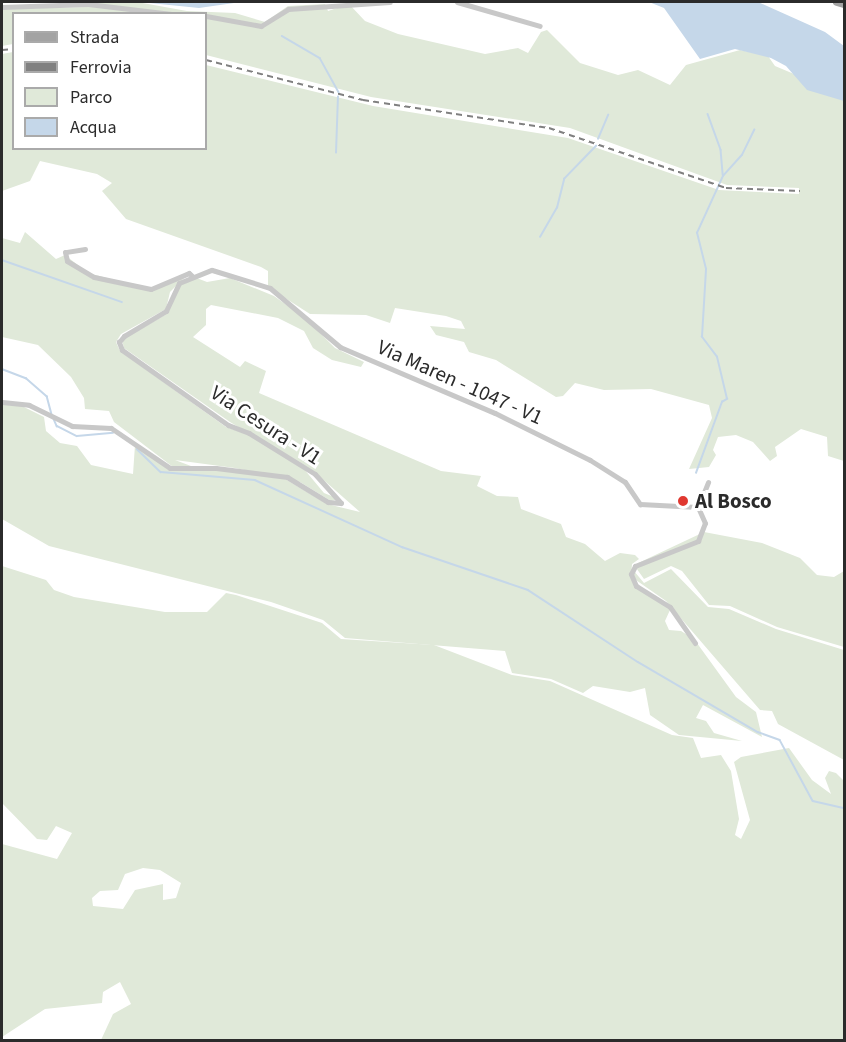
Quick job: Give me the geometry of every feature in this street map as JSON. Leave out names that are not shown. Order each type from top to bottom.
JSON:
[{"type":"main road","points":[[837,2],[844,4]]},
{"type":"street","points":[[207,16],[261,26],[288,9],[390,2]]},
{"type":"street","points":[[457,2],[540,26]]},
{"type":"street","points":[[2,7],[88,4],[154,12]]},
{"type":"street","points":[[85,249],[65,252],[67,261],[94,277],[151,289],[189,273],[192,276]]},
{"type":"street","name":"Via Maren - 1047 - V1","points":[[192,276],[212,270],[270,288],[340,347],[495,413],[590,460],[625,482],[640,504],[698,507]]},
{"type":"street","name":"Via Cesura - V1","points":[[2,402],[16,400],[72,426],[123,433],[176,470],[216,468],[287,477],[328,502],[341,503],[315,474],[249,433],[228,425],[122,350],[120,339],[164,314],[175,288],[192,276]]},
{"type":"street","points":[[695,643],[670,607],[636,586],[631,571],[698,541],[705,523],[698,507],[708,482]]},
{"type":"green space","points":[[92,2],[137,2],[187,11],[235,13],[265,22],[288,6],[325,4],[328,11],[349,4],[365,21],[398,34],[485,54],[518,48],[528,53],[541,32],[547,30],[580,63],[618,75],[638,70],[670,85],[686,65],[740,50],[768,56],[775,66],[844,95],[844,461],[828,456],[827,437],[801,429],[775,447],[777,456],[770,461],[753,442],[736,435],[718,437],[713,450],[716,455],[709,467],[689,469],[712,418],[709,405],[651,389],[604,390],[575,383],[563,396],[556,397],[496,360],[469,352],[464,342],[436,335],[430,326],[465,329],[461,321],[446,316],[395,308],[390,323],[366,315],[310,314],[268,287],[268,271],[261,267],[126,219],[102,191],[112,183],[97,174],[40,161],[30,181],[2,191],[2,54],[12,52],[12,150],[207,150],[207,65],[373,106],[568,138],[719,190],[799,194],[799,188],[727,185],[570,128],[371,97],[207,55],[207,12],[12,12],[12,44],[2,46],[2,9],[87,7]]},
{"type":"green space","points":[[25,232],[56,259],[65,255],[88,273],[149,289],[186,276],[170,292],[166,309],[121,334],[116,342],[120,351],[226,427],[249,435],[304,469],[324,493],[339,499],[331,501],[300,482],[235,468],[175,460],[191,466],[173,467],[114,422],[109,411],[85,409],[84,398],[71,377],[38,345],[2,337],[2,238],[20,243]]},
{"type":"green space","points":[[194,277],[207,282],[230,278],[274,296],[306,319],[335,348],[364,362],[361,367],[332,360],[313,348],[304,331],[278,318],[211,305],[206,309],[206,325],[193,337],[240,367],[245,361],[266,371],[259,393],[441,471],[481,476],[477,486],[497,496],[518,497],[521,509],[561,524],[566,537],[585,544],[605,561],[620,553],[635,555],[639,559],[632,564],[631,579],[670,610],[665,621],[669,630],[681,631],[694,639],[736,697],[756,712],[762,737],[703,705],[696,718],[706,721],[714,733],[742,741],[679,735],[650,715],[645,688],[630,692],[593,686],[583,693],[551,679],[512,673],[505,651],[345,638],[323,620],[271,602],[49,546],[2,519],[2,404],[20,405],[44,417],[46,431],[60,443],[77,446],[91,465],[133,474],[135,445],[172,471],[208,469],[285,479],[327,504],[360,512],[319,476],[230,422],[124,348],[122,340],[165,315],[180,285]]},
{"type":"green space","points":[[704,532],[762,543],[800,558],[817,575],[834,577],[844,571],[844,647],[777,627],[730,606],[709,605],[682,571],[671,566],[644,579],[634,565]]},
{"type":"green space","points":[[2,566],[46,580],[54,590],[74,597],[165,612],[207,612],[226,593],[322,623],[341,639],[434,645],[512,675],[550,681],[672,735],[693,738],[701,758],[721,755],[731,771],[739,819],[735,835],[741,839],[750,820],[734,762],[741,757],[789,748],[812,780],[831,794],[825,778],[829,771],[836,773],[844,781],[844,1040],[101,1040],[113,1014],[131,1004],[120,982],[103,992],[102,1003],[45,1009],[2,1037],[2,844],[57,859],[72,833],[56,826],[47,840],[37,839],[2,803]],"holes":[[[143,868],[160,870],[181,883],[176,898],[163,900],[163,884],[135,890],[123,909],[93,906],[92,898],[100,891],[118,890],[125,874]]]},
{"type":"green space","points":[[671,569],[708,607],[729,609],[776,629],[844,650],[844,760],[778,724],[772,711],[760,710],[666,601],[633,578],[634,571],[644,583]]},
{"type":"water","points":[[140,2],[241,2],[199,8]]},
{"type":"water","points":[[649,2],[758,2],[825,32],[844,46],[844,101],[807,90],[786,66],[771,58],[735,49],[700,59],[664,8]]},
{"type":"waterway","points":[[282,36],[320,58],[339,92]]},
{"type":"waterway","points":[[336,153],[338,97]]},
{"type":"waterway","points":[[708,114],[721,150],[723,175]]},
{"type":"waterway","points":[[598,139],[608,115]]},
{"type":"waterway","points":[[696,473],[722,402],[727,399],[717,357],[702,337],[706,269],[697,233],[723,176],[742,155],[754,130]]},
{"type":"waterway","points":[[540,237],[557,208],[564,179],[596,146]]},
{"type":"waterway","points":[[2,260],[122,302]]},
{"type":"waterway","points":[[2,369],[26,378],[47,396],[52,415]]},
{"type":"waterway","points":[[54,419],[57,426],[77,436],[113,433]]},
{"type":"waterway","points":[[137,449],[161,472],[255,480],[402,547],[528,590],[638,662],[758,732],[780,740],[813,801],[844,808]]},
{"type":"railway","points":[[2,50],[12,49]]},
{"type":"railway","points":[[207,60],[363,100],[549,128],[726,188],[800,191]]},
{"type":"place","name":"Al Bosco","points":[[683,501]]}]
